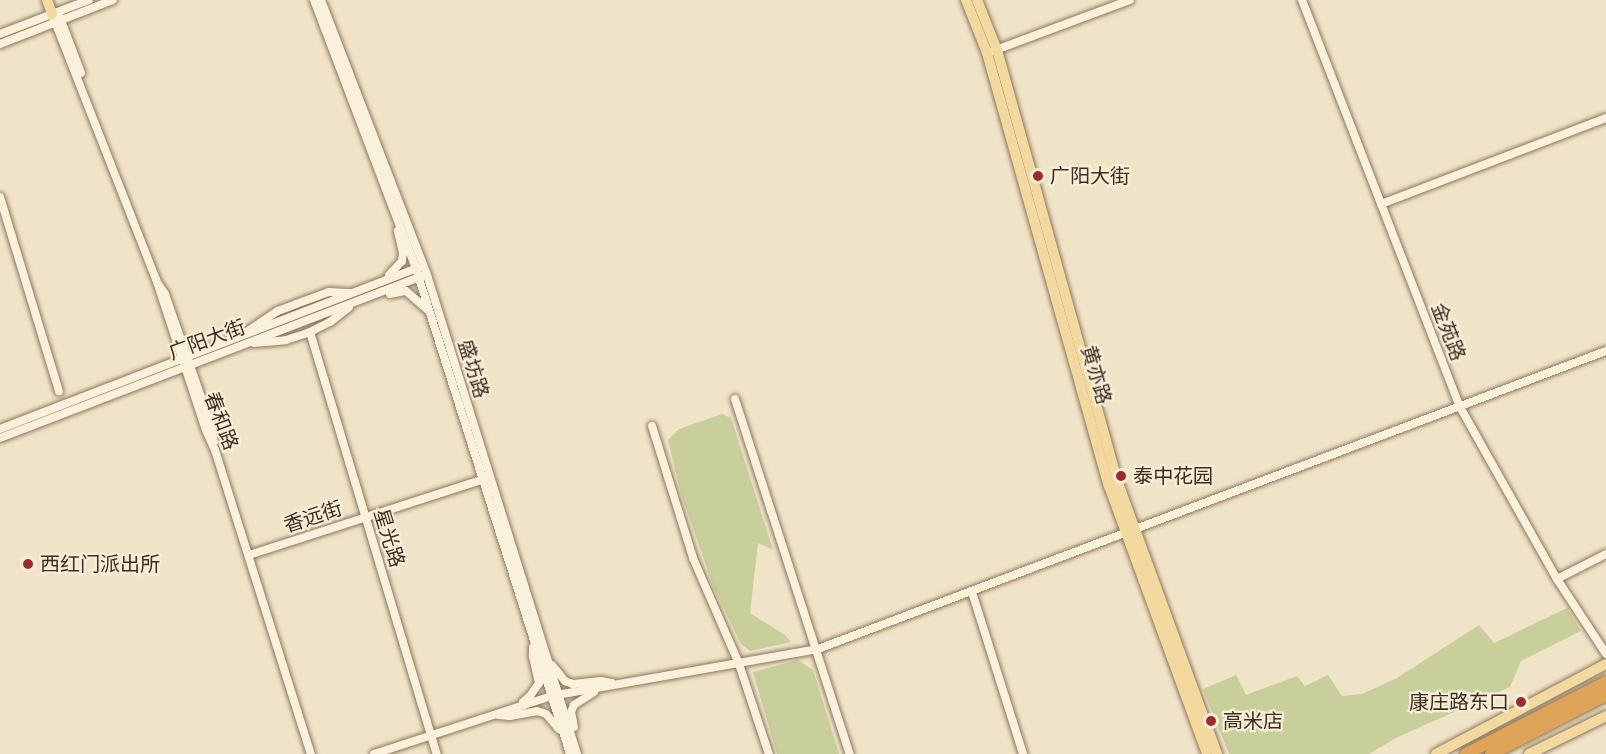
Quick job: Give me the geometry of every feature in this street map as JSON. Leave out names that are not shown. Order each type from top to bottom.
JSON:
[{"type":"highway","points":[[1466,754],[1606,682]]},
{"type":"highway","points":[[1491,754],[1606,695]]},
{"type":"main road","points":[[47,0],[56,17]]},
{"type":"main road","points":[[53,0],[56,17]]},
{"type":"main road","name":"黄亦路","points":[[966,0],[992,52]]},
{"type":"main road","name":"黄亦路","points":[[977,0],[1128,530],[1207,754]]},
{"type":"main road","name":"黄亦路","points":[[1128,530],[1217,754]]},
{"type":"main road","points":[[1436,754],[1606,664]]},
{"type":"main road","points":[[1529,754],[1606,716]]},
{"type":"street","points":[[0,44],[89,0]]},
{"type":"street","points":[[0,34],[112,0]]},
{"type":"street","name":"盛坊路","points":[[314,0],[398,219],[421,272],[430,314],[546,655],[570,754]]},
{"type":"street","name":"盛坊路","points":[[321,0],[421,272],[487,479],[534,641],[577,754]]},
{"type":"street","points":[[992,52],[1130,0]]},
{"type":"street","name":"金苑路","points":[[1302,0],[1460,407],[1557,579],[1606,654]]},
{"type":"street","name":"春和路","points":[[56,17],[85,85],[88,103],[156,279],[165,294],[186,362],[212,428],[215,450],[311,754]]},
{"type":"street","points":[[1381,204],[1606,118]]},
{"type":"street","points":[[0,197],[59,391]]},
{"type":"street","points":[[379,282],[398,268],[402,261],[398,219]]},
{"type":"street","name":"广阳大街","points":[[0,429],[186,362],[248,343],[353,297],[379,282],[421,272]]},
{"type":"street","name":"广阳大街","points":[[0,438],[186,362],[238,338],[331,303],[353,297],[370,296],[421,272]]},
{"type":"street","points":[[370,296],[378,298],[406,291],[421,302],[430,314]]},
{"type":"street","points":[[248,343],[272,343],[310,332],[330,322],[353,297]]},
{"type":"street","name":"星光路","points":[[310,332],[437,754]]},
{"type":"street","points":[[374,754],[555,695],[818,649],[1606,351]]},
{"type":"street","points":[[735,399],[818,649],[850,754]]},
{"type":"street","points":[[652,426],[693,558],[739,664],[769,754]]},
{"type":"street","name":"香远街","points":[[249,555],[487,479]]},
{"type":"street","points":[[1557,579],[1606,554]]},
{"type":"street","points":[[972,592],[1023,754]]},
{"type":"street","points":[[512,709],[531,696],[539,682],[533,656],[534,641]]},
{"type":"street","points":[[546,655],[555,670],[573,684],[602,681],[618,685]]},
{"type":"street","points":[[577,754],[571,712],[574,705],[605,687]]},
{"type":"street","points":[[496,714],[510,716],[537,711],[546,714],[565,740]]},
{"type":"green space","points":[[722,414],[731,418],[773,550],[758,543],[750,613],[785,635],[791,642],[750,651],[741,644],[714,588],[681,494],[668,440],[679,429]]},
{"type":"green space","points":[[1567,608],[1581,631],[1521,661],[1510,687],[1398,737],[1369,754],[1229,754],[1203,689],[1236,675],[1246,695],[1297,676],[1305,686],[1328,675],[1342,696],[1362,694],[1397,678],[1479,625],[1494,643]]},
{"type":"green space","points":[[798,660],[813,670],[839,754],[777,754],[753,672]]},
{"type":"place","name":"广阳大街","points":[[1038,176]]},
{"type":"place","name":"泰中花园","points":[[1121,476]]},
{"type":"place","name":"西红门派出所","points":[[28,564]]},
{"type":"place","name":"康庄路东口","points":[[1521,702]]},
{"type":"place","name":"高米店","points":[[1211,721]]}]
